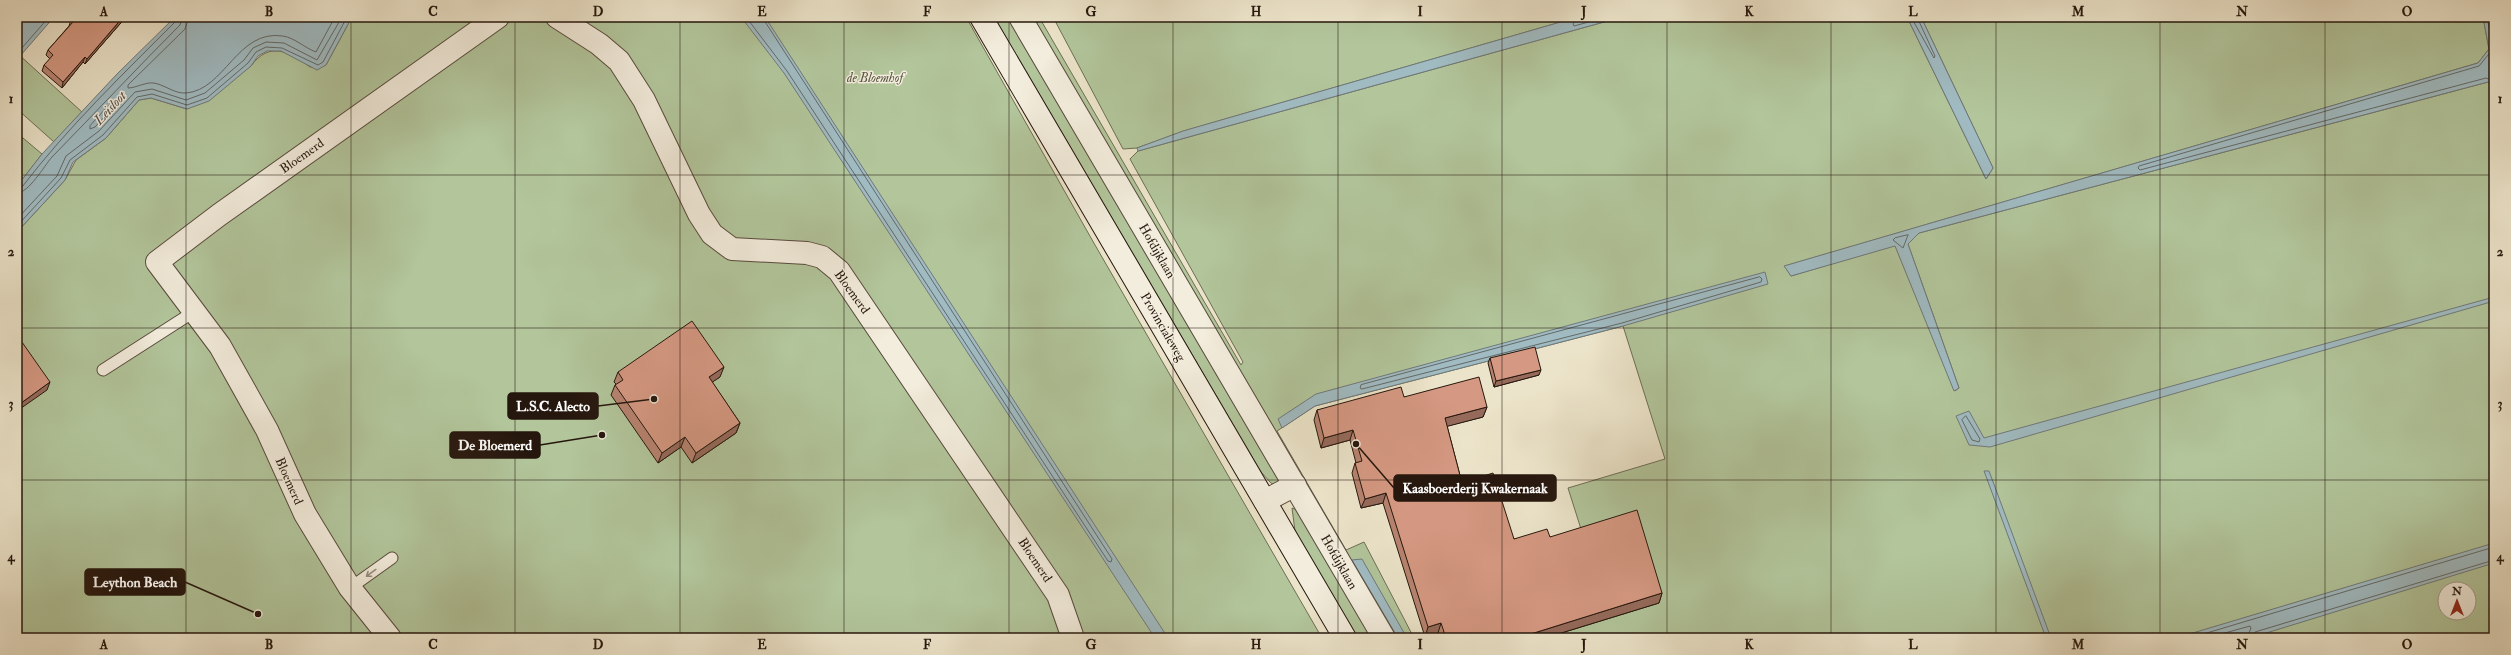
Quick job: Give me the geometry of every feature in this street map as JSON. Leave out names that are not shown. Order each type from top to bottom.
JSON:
[{"type":"street","name":"Bloemerd","points":[[390,638],[350,588],[304,514],[267,430],[220,346],[157,262],[219,214],[498,17]]},
{"type":"street","name":"Bloemerd","points":[[557,17],[599,44],[619,61],[644,100],[699,214],[712,234],[732,249],[807,253],[822,257],[839,271],[1058,595],[1073,638]]},
{"type":"street","name":"Provincialeweg","points":[[981,17],[1345,638]]},
{"type":"street","name":"Hofdijklaan","points":[[1020,17],[1384,638]]},
{"type":"street","points":[[1265,501],[1295,485]]},
{"type":"lane","points":[[103,370],[195,311]]},
{"type":"lane","points":[[350,588],[392,558]]},
{"type":"green space","name":"de Bloemhof","points":[[352,17],[966,17],[1095,245],[1322,638],[17,638],[17,232],[65,180],[76,160],[106,138],[139,100],[151,98],[187,109],[251,66],[265,53],[272,51],[287,53],[310,67],[326,65]]},
{"type":"green space","points":[[994,17],[1013,17],[1285,483],[1279,487],[1271,483],[1261,472]]},
{"type":"green space","points":[[1029,17],[1039,17],[1241,365],[1243,362],[1130,159],[1138,151],[1622,17],[1907,17],[1986,179],[1993,168],[1921,17],[2483,17],[2489,49],[2478,63],[1785,266],[1791,276],[1895,245],[1955,391],[1959,388],[1908,244],[1919,233],[2488,82],[2494,85],[2494,638],[1464,638],[1601,592],[1568,488],[1665,459],[1623,326],[1315,406],[1277,431],[1346,550],[1364,542],[1414,638],[1392,638]]},
{"type":"green space","points":[[1053,17],[1578,17],[1184,131],[1137,148],[1123,149]]},
{"type":"green space","points":[[17,53],[82,112],[54,142],[17,109]]},
{"type":"green space","points":[[17,133],[42,154],[22,180],[17,175]]},
{"type":"green space","points":[[1292,508],[1297,510],[1376,638],[1357,638],[1295,531]]},
{"type":"water","points":[[27,17],[54,17],[21,55],[17,53],[17,29]]},
{"type":"water","name":"Leisloot","points":[[175,17],[352,17],[326,65],[317,70],[281,51],[267,51],[258,56],[251,66],[209,101],[187,109],[151,98],[139,100],[106,138],[73,162],[65,180],[17,232],[17,186],[42,154],[117,74]]},
{"type":"water","points":[[741,17],[765,17],[1168,638],[1155,638],[784,73]]},
{"type":"water","points":[[1578,17],[1622,17],[1138,151],[1137,148],[1183,131]]},
{"type":"water","points":[[1907,17],[1921,17],[1993,168],[1986,179]]},
{"type":"water","points":[[2483,17],[2494,17],[2494,85],[2488,82],[1919,233],[1908,244],[1959,388],[1954,391],[1895,246],[1791,276],[1784,266],[2478,63],[2489,49]]},
{"type":"water","points":[[1765,272],[1768,284],[1623,326],[1315,406],[1282,428],[1278,419],[1316,394]]},
{"type":"water","points":[[2494,297],[2494,301],[1990,447],[1969,445],[1956,416],[1969,411],[1984,438]]},
{"type":"water","points":[[1984,471],[1989,471],[2051,638],[2046,638]]},
{"type":"water","points":[[2494,543],[2494,563],[2250,638],[2176,638]]},
{"type":"water","points":[[1362,559],[1407,638],[1398,638],[1352,560]]},
{"type":"building","points":[[74,17],[123,17],[87,59],[85,57],[63,82],[44,65],[53,55],[48,50],[73,22],[71,20]]},
{"type":"building","points":[[692,321],[724,367],[709,377],[740,423],[696,453],[685,437],[662,453],[615,385],[623,380],[618,372]]},
{"type":"building","points":[[17,335],[50,382],[17,406]]},
{"type":"building","points":[[1535,347],[1541,370],[1496,381],[1490,358]]},
{"type":"building","points":[[1479,377],[1487,407],[1445,418],[1462,483],[1493,473],[1514,539],[1547,529],[1550,537],[1637,510],[1662,593],[1518,638],[1446,638],[1441,623],[1428,627],[1386,493],[1365,499],[1355,463],[1362,461],[1353,430],[1324,438],[1317,410],[1401,387],[1404,397]]},
{"type":"place","name":"L.S.C. Alecto","points":[[654,399]]},
{"type":"place","name":"De Bloemerd","points":[[602,435]]},
{"type":"place","name":"Kaasboerderij Kwakernaak","points":[[1356,444]]},
{"type":"place","name":"Leython Beach","points":[[258,614]]}]
